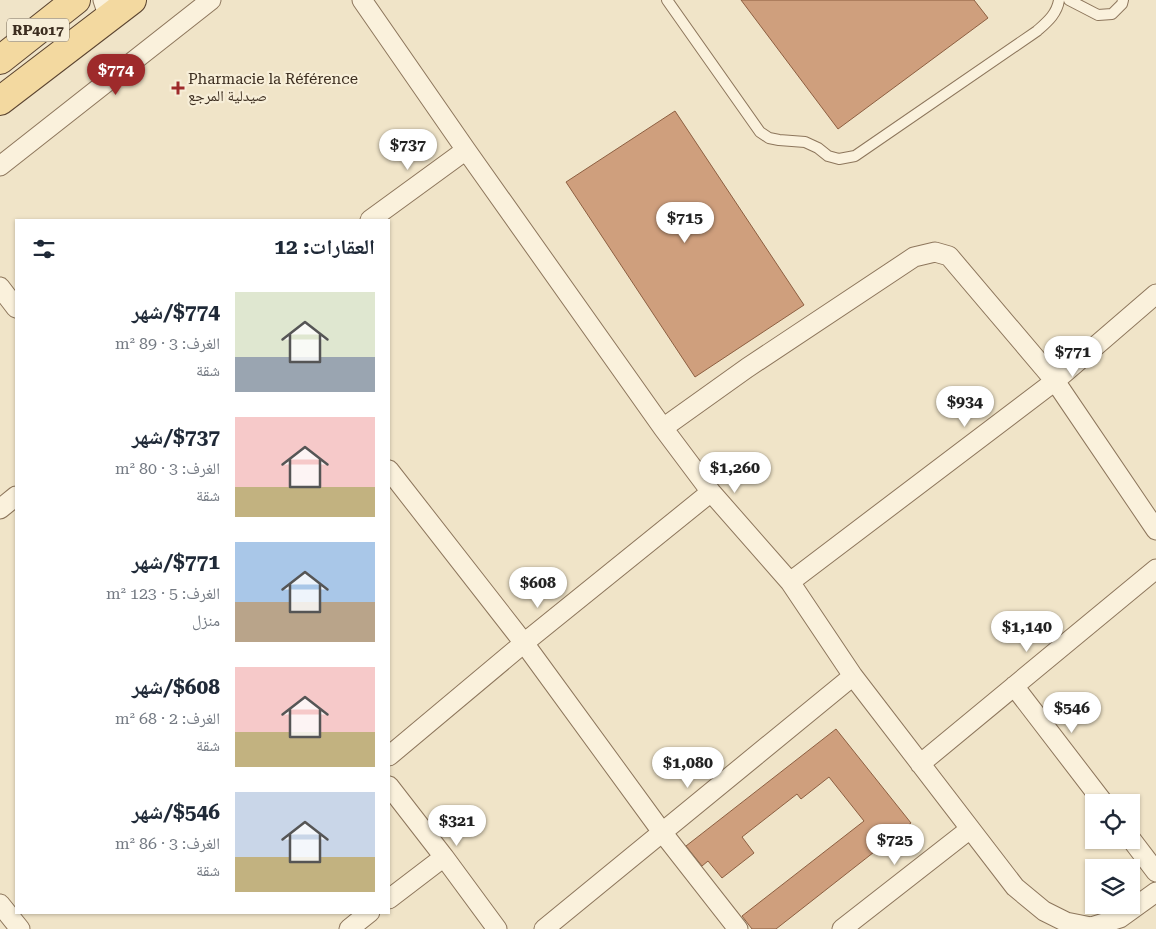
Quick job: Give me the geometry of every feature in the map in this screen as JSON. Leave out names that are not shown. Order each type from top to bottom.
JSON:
[{"type":"main road","name":"RP4017","points":[[0,60],[76,0]]},
{"type":"main road","name":"RP4017","points":[[0,101],[106,9],[132,0]]},
{"type":"street","points":[[0,166],[211,0]]},
{"type":"street","points":[[362,0],[663,428],[711,492],[790,582],[853,676],[1015,887],[1044,910],[1066,922],[1091,927],[1120,918],[1156,892]]},
{"type":"street","points":[[371,219],[466,150]]},
{"type":"street","points":[[663,428],[746,368],[914,257],[934,252],[949,256],[1055,381],[1156,530]]},
{"type":"street","points":[[0,287],[15,307]]},
{"type":"street","points":[[790,582],[1055,381],[1156,294]]},
{"type":"street","points":[[390,471],[524,643],[662,832],[738,929]]},
{"type":"street","points":[[390,755],[524,643],[711,492]]},
{"type":"street","points":[[0,509],[15,497]]},
{"type":"street","points":[[920,764],[1156,569]]},
{"type":"street","points":[[544,929],[853,676]]},
{"type":"street","points":[[1014,686],[1097,794]]},
{"type":"street","points":[[390,787],[497,929]]},
{"type":"street","points":[[842,929],[970,829]]},
{"type":"street","points":[[1139,849],[1156,872]]},
{"type":"street","points":[[390,897],[444,857]]},
{"type":"street","points":[[0,904],[20,929]]},
{"type":"street","points":[[349,929],[368,914]]},
{"type":"lane","points":[[668,0],[760,132],[768,138],[805,142],[818,148],[828,156],[839,159],[855,156],[1037,31],[1052,17],[1059,0]]},
{"type":"lane","points":[[1069,0],[1098,15],[1112,14],[1122,4],[1123,0]]},
{"type":"building","points":[[741,0],[974,0],[988,18],[838,129]]},
{"type":"building","points":[[675,111],[804,305],[695,377],[566,182]]},
{"type":"building","points":[[836,729],[911,823],[776,929],[752,929],[742,916],[864,821],[829,777],[801,799],[797,794],[742,837],[754,853],[722,878],[708,861],[702,866],[686,846]]},
{"type":"place","name":"Pharmacie la Référence صيدلية المرجع","points":[[178,88]]}]
